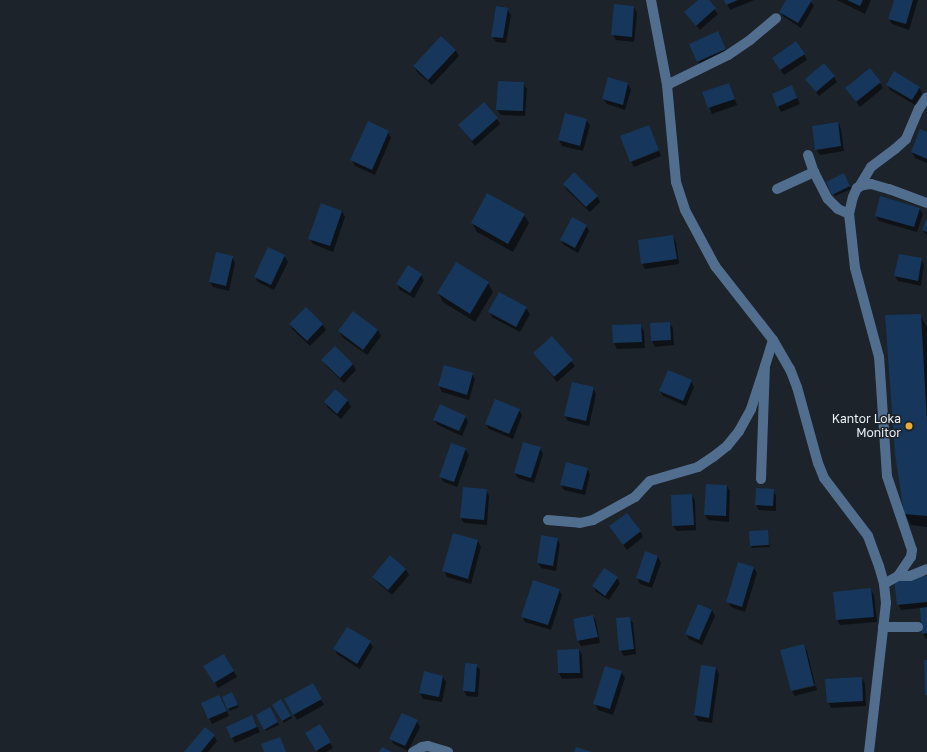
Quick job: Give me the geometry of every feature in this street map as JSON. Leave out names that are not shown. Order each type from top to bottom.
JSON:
[{"type":"street","points":[[651,0],[666,85],[676,182],[685,210],[715,266],[773,340],[790,369],[798,387],[818,463],[824,478],[868,536],[884,584],[886,603],[869,752]]},
{"type":"street","points":[[666,85],[728,55],[750,40],[776,18]]},
{"type":"street","points":[[884,584],[898,576],[912,557],[912,550],[887,476],[879,357],[854,268],[849,214],[853,197],[871,167],[896,149],[906,139],[919,108],[927,97]]},
{"type":"street","points":[[808,155],[814,172],[828,199],[838,209],[849,214]]},
{"type":"street","points":[[777,189],[814,172]]},
{"type":"street","points":[[859,188],[863,185],[871,184],[890,189],[927,203]]},
{"type":"street","points":[[548,520],[580,523],[592,520],[635,497],[650,481],[698,467],[727,446],[739,431],[751,409],[773,340]]},
{"type":"street","points":[[761,479],[765,366]]},
{"type":"street","points":[[898,576],[910,576],[927,569]]},
{"type":"street","points":[[883,627],[918,627]]},
{"type":"street","points":[[413,752],[422,746],[428,746],[448,752]]},
{"type":"building","points":[[698,0],[709,0],[716,8],[696,26],[684,12]]},
{"type":"building","points":[[724,0],[738,0],[726,5]]},
{"type":"building","points":[[786,0],[812,0],[798,23],[779,12]]},
{"type":"building","points":[[847,0],[863,0],[860,6]]},
{"type":"building","points":[[894,0],[913,0],[906,24],[888,19]]},
{"type":"building","points":[[614,4],[634,6],[632,37],[611,35]]},
{"type":"building","points":[[496,6],[508,8],[503,38],[491,37]]},
{"type":"building","points":[[718,31],[726,49],[697,62],[689,44]]},
{"type":"building","points":[[441,36],[456,50],[428,80],[413,66]]},
{"type":"building","points":[[796,41],[805,54],[780,70],[772,58]]},
{"type":"building","points":[[824,63],[835,76],[816,92],[805,79]]},
{"type":"building","points":[[870,68],[881,82],[856,102],[845,88]]},
{"type":"building","points":[[894,71],[920,87],[912,100],[886,85]]},
{"type":"building","points":[[608,77],[628,83],[623,105],[602,99]]},
{"type":"building","points":[[498,81],[524,82],[523,111],[496,110]]},
{"type":"building","points":[[729,83],[735,99],[708,108],[702,92]]},
{"type":"building","points":[[792,85],[797,98],[777,107],[772,94]]},
{"type":"building","points":[[484,102],[498,118],[472,141],[458,125]]},
{"type":"building","points":[[565,113],[587,119],[580,146],[558,140]]},
{"type":"building","points":[[368,121],[389,131],[372,170],[350,160]]},
{"type":"building","points":[[838,122],[841,146],[815,150],[812,126]]},
{"type":"building","points":[[649,125],[659,150],[630,162],[620,136]]},
{"type":"building","points":[[920,129],[927,132],[927,159],[911,152]]},
{"type":"building","points":[[574,172],[598,196],[586,207],[563,184]]},
{"type":"building","points":[[844,173],[850,186],[832,195],[826,182]]},
{"type":"building","points":[[487,193],[525,214],[508,244],[471,223]]},
{"type":"building","points":[[880,196],[920,208],[914,227],[875,216]]},
{"type":"building","points":[[321,203],[342,211],[330,246],[308,239]]},
{"type":"building","points":[[572,217],[587,225],[575,248],[560,240]]},
{"type":"building","points":[[927,218],[927,232],[922,230]]},
{"type":"building","points":[[673,235],[677,259],[641,264],[638,240]]},
{"type":"building","points":[[268,247],[285,255],[271,285],[254,277]]},
{"type":"building","points":[[216,252],[233,256],[226,286],[209,282]]},
{"type":"building","points":[[899,254],[922,258],[918,281],[894,276]]},
{"type":"building","points":[[456,262],[489,282],[470,314],[437,293]]},
{"type":"building","points":[[408,265],[422,274],[410,293],[396,284]]},
{"type":"building","points":[[499,292],[527,307],[516,327],[488,312]]},
{"type":"building","points":[[306,307],[323,324],[307,341],[289,324]]},
{"type":"building","points":[[353,311],[378,330],[363,350],[338,331]]},
{"type":"building","points":[[921,314],[927,423],[927,516],[904,514],[895,454],[885,315]]},
{"type":"building","points":[[670,322],[671,340],[651,341],[650,323]]},
{"type":"building","points":[[641,324],[642,342],[613,343],[612,325]]},
{"type":"building","points":[[552,336],[573,360],[554,377],[533,353]]},
{"type":"building","points":[[335,346],[353,364],[340,378],[321,360]]},
{"type":"building","points":[[444,365],[473,373],[467,395],[438,386]]},
{"type":"building","points":[[668,370],[692,380],[683,401],[659,391]]},
{"type":"building","points":[[572,382],[594,387],[586,421],[564,416]]},
{"type":"building","points":[[335,389],[348,400],[337,414],[324,402]]},
{"type":"building","points":[[495,399],[520,409],[509,434],[485,424]]},
{"type":"building","points":[[440,404],[466,416],[459,431],[433,420]]},
{"type":"building","points":[[523,442],[541,447],[531,478],[514,473]]},
{"type":"building","points":[[451,443],[466,448],[454,482],[439,477]]},
{"type":"building","points":[[566,462],[588,468],[582,490],[560,485]]},
{"type":"building","points":[[706,484],[727,485],[726,516],[704,515]]},
{"type":"building","points":[[463,487],[487,489],[484,520],[460,518]]},
{"type":"building","points":[[756,488],[774,489],[773,506],[755,505]]},
{"type":"building","points":[[692,494],[694,525],[672,526],[671,495]]},
{"type":"building","points":[[627,513],[641,531],[623,545],[609,526]]},
{"type":"building","points":[[768,530],[769,545],[750,546],[749,531]]},
{"type":"building","points":[[453,533],[478,540],[468,579],[442,571]]},
{"type":"building","points":[[541,535],[558,538],[553,566],[537,563]]},
{"type":"building","points":[[645,551],[658,556],[649,583],[636,578]]},
{"type":"building","points":[[390,555],[406,569],[388,590],[372,577]]},
{"type":"building","points":[[738,562],[754,567],[742,607],[726,602]]},
{"type":"building","points":[[604,568],[618,577],[605,596],[592,586]]},
{"type":"building","points":[[927,576],[927,602],[897,605],[894,579]]},
{"type":"building","points":[[533,580],[560,589],[548,625],[521,617]]},
{"type":"building","points":[[871,588],[874,617],[836,620],[833,592]]},
{"type":"building","points":[[698,604],[712,610],[699,640],[685,634]]},
{"type":"building","points":[[927,607],[927,633],[922,634],[920,608]]},
{"type":"building","points":[[593,615],[598,637],[577,641],[573,619]]},
{"type":"building","points":[[630,617],[634,649],[619,651],[616,618]]},
{"type":"building","points":[[347,627],[371,641],[357,664],[333,649]]},
{"type":"building","points":[[804,644],[814,685],[791,691],[780,650]]},
{"type":"building","points":[[579,649],[580,673],[558,673],[557,650]]},
{"type":"building","points":[[224,654],[234,671],[214,683],[203,666]]},
{"type":"building","points":[[924,660],[927,660],[927,695],[925,695]]},
{"type":"building","points":[[465,663],[477,664],[475,692],[463,691]]},
{"type":"building","points":[[701,665],[716,667],[709,718],[694,715]]},
{"type":"building","points":[[605,666],[622,671],[610,709],[593,704]]},
{"type":"building","points":[[424,671],[443,676],[439,697],[419,693]]},
{"type":"building","points":[[862,677],[863,701],[827,703],[825,679]]},
{"type":"building","points":[[313,683],[322,699],[293,715],[284,699]]},
{"type":"building","points":[[232,692],[238,705],[227,709],[222,697]]},
{"type":"building","points":[[219,695],[227,711],[208,719],[201,703]]},
{"type":"building","points":[[281,699],[291,716],[282,721],[272,705]]},
{"type":"building","points":[[270,707],[278,722],[264,730],[256,715]]},
{"type":"building","points":[[402,713],[418,720],[405,746],[389,739]]},
{"type":"building","points":[[252,715],[257,727],[231,738],[226,727]]},
{"type":"building","points":[[320,724],[331,742],[316,751],[305,733]]},
{"type":"building","points":[[205,727],[215,735],[201,752],[184,752]]},
{"type":"building","points":[[280,737],[286,752],[264,752],[261,744]]},
{"type":"building","points":[[382,747],[392,752],[379,752]]},
{"type":"building","points":[[576,747],[592,752],[574,752]]},
{"type":"place","name":"Kantor Loka Monitor","points":[[909,426]]}]
